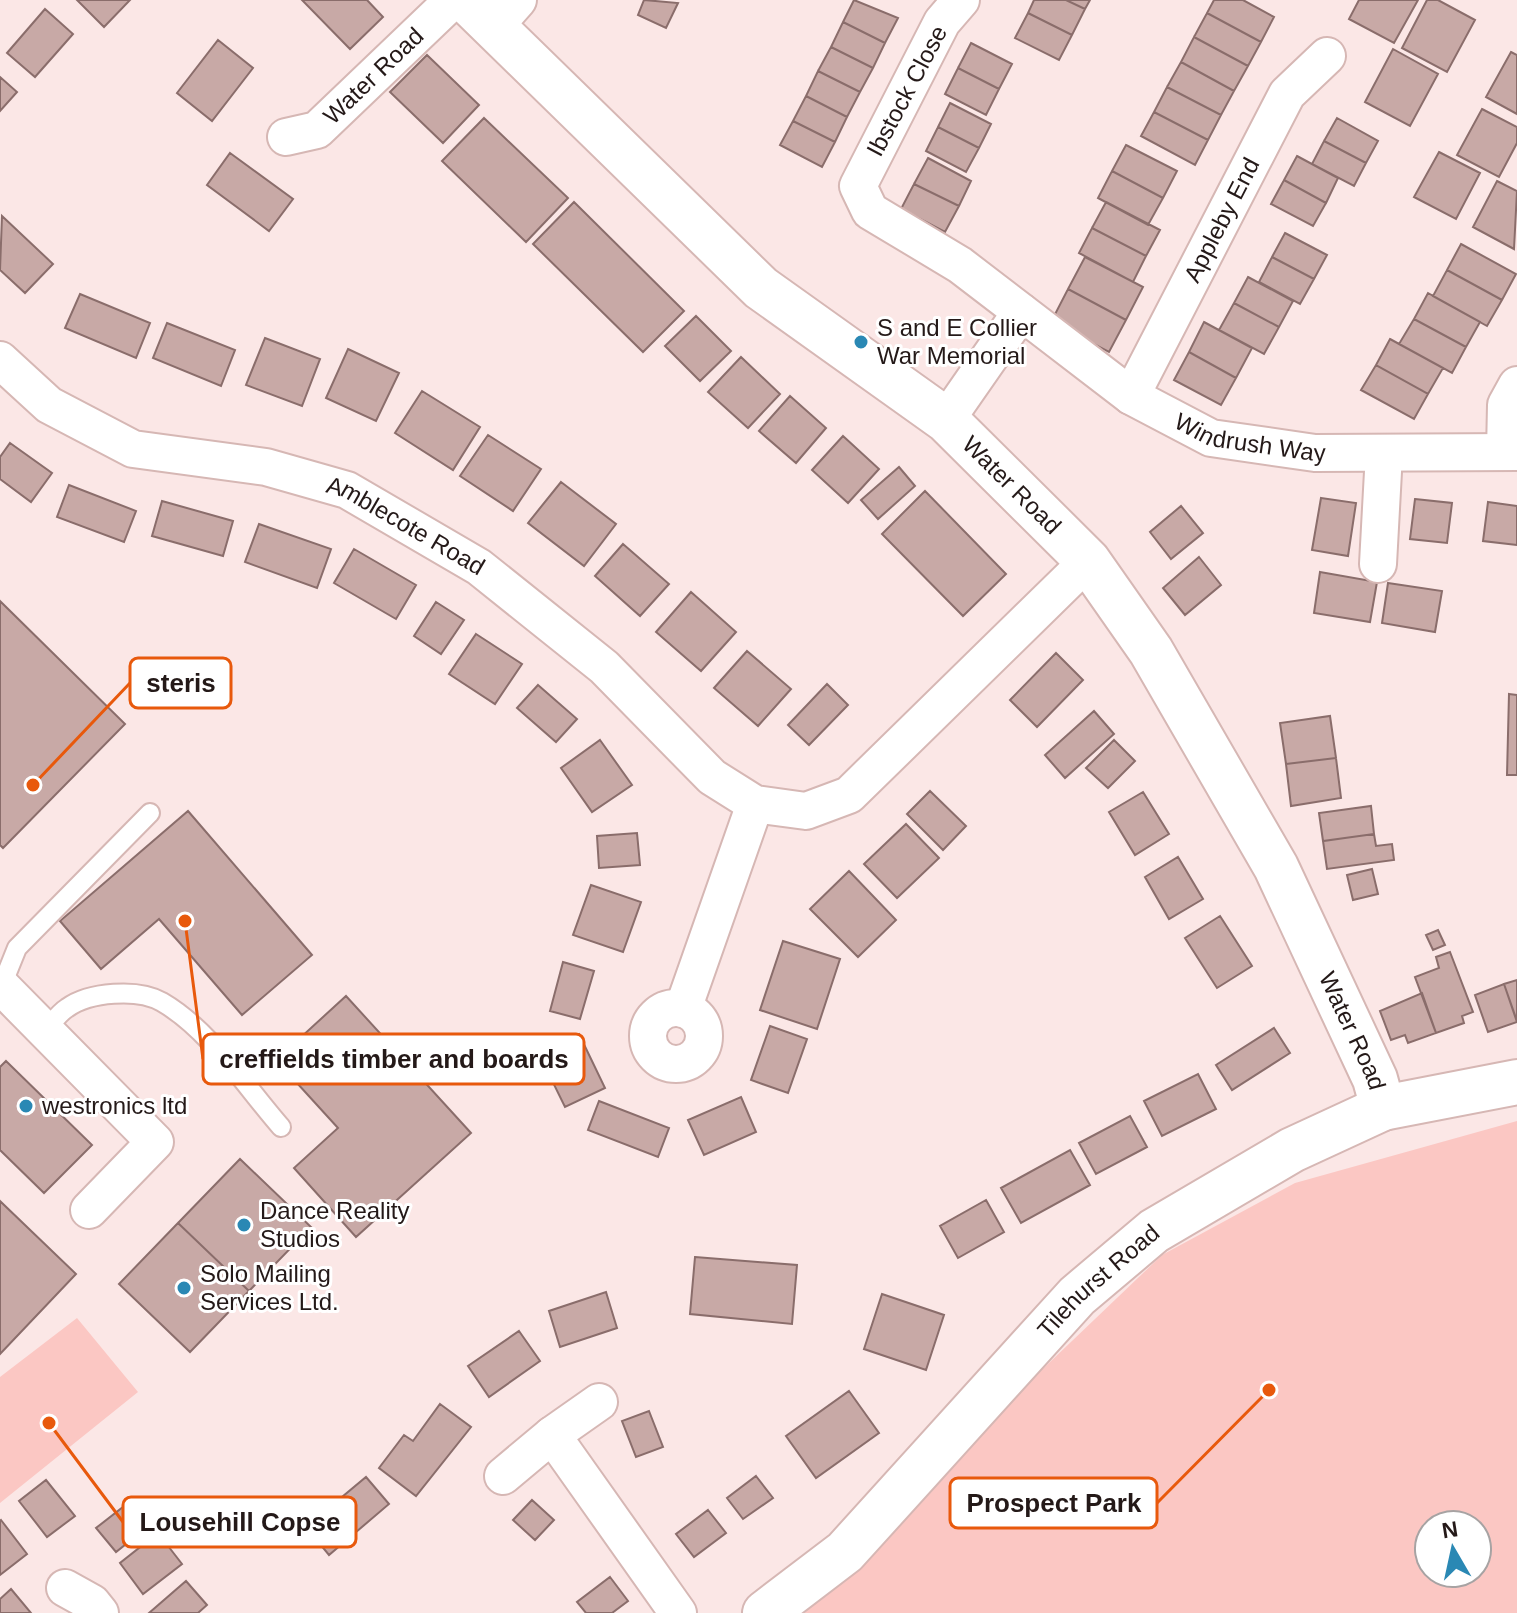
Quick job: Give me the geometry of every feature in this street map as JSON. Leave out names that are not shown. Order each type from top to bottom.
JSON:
[{"type":"street","name":"Water Road","points":[[286,137],[317,130],[453,0]]},
{"type":"street","name":"Ibstock Close","points":[[858,186],[942,22],[961,0]]},
{"type":"street","name":"Water Road","points":[[493,9],[761,288],[946,420],[1088,561],[1151,651],[1276,867],[1375,1079],[1383,1108]]},
{"type":"street","name":"Appleby End","points":[[1131,396],[1287,94],[1327,56]]},
{"type":"street","name":"Windrush Way","points":[[858,186],[870,211],[960,265],[1131,396],[1211,438],[1315,453],[1511,452]]},
{"type":"street","points":[[946,420],[1021,312]]},
{"type":"street","name":"Amblecote Road","points":[[0,360],[49,405],[133,449],[266,467],[347,490],[479,567],[604,667],[712,777],[755,804],[806,811],[849,795],[1088,561]]},
{"type":"street","points":[[1511,452],[1506,405],[1517,385]]},
{"type":"street","points":[[1378,564],[1384,453]]},
{"type":"street","points":[[683,1009],[755,804]]},
{"type":"street","points":[[1,985],[155,1142],[89,1210]]},
{"type":"street","name":"Tilehurst Road","points":[[765,1613],[845,1552],[1077,1296],[1154,1231],[1292,1150],[1383,1108],[1517,1082]]},
{"type":"street","points":[[503,1476],[552,1435],[599,1402]]},
{"type":"street","points":[[552,1435],[678,1613]]},
{"type":"street","points":[[65,1588],[92,1603],[100,1613]]},
{"type":"lane","points":[[1,985],[17,948],[150,813]]},
{"type":"lane","points":[[46,1030],[67,1008],[92,997],[133,995],[161,1001],[204,1038],[281,1127]]},
{"type":"shaded area","points":[[1517,1121],[1517,1613],[787,1613],[1162,1255],[1295,1183]]},
{"type":"shaded area","points":[[77,1318],[138,1392],[0,1503],[0,1377]]},
{"type":"building","points":[[77,0],[130,0],[104,27]]},
{"type":"building","points":[[302,0],[367,0],[383,17],[350,49]]},
{"type":"building","points":[[644,0],[678,3],[666,28],[638,15]]},
{"type":"building","points":[[854,0],[898,18],[885,43],[843,22]]},
{"type":"building","points":[[1034,0],[1066,0],[1085,9],[1072,35],[1028,13]]},
{"type":"building","points":[[1066,0],[1090,0],[1085,9]]},
{"type":"building","points":[[1214,0],[1243,0],[1274,17],[1261,42],[1207,13]]},
{"type":"building","points":[[1359,0],[1418,0],[1394,43],[1349,19]]},
{"type":"building","points":[[1427,0],[1438,0],[1475,20],[1447,72],[1402,48]]},
{"type":"building","points":[[45,9],[73,34],[35,77],[7,53]]},
{"type":"building","points":[[1028,13],[1072,35],[1059,60],[1015,38]]},
{"type":"building","points":[[1207,13],[1261,42],[1248,66],[1194,37]]},
{"type":"building","points":[[843,22],[885,43],[873,68],[831,47]]},
{"type":"building","points":[[1194,37],[1248,66],[1234,91],[1181,62]]},
{"type":"building","points":[[218,40],[253,68],[212,121],[177,93]]},
{"type":"building","points":[[971,43],[1012,64],[999,89],[958,68]]},
{"type":"building","points":[[831,47],[873,68],[860,92],[818,71]]},
{"type":"building","points":[[1393,49],[1438,74],[1410,126],[1365,102]]},
{"type":"building","points":[[1511,52],[1517,55],[1517,114],[1486,97]]},
{"type":"building","points":[[427,55],[479,105],[443,143],[390,92]]},
{"type":"building","points":[[1181,62],[1234,91],[1221,115],[1167,87]]},
{"type":"building","points":[[958,68],[999,89],[986,115],[945,94]]},
{"type":"building","points":[[818,71],[860,92],[847,117],[806,96]]},
{"type":"building","points":[[0,77],[17,92],[0,111]]},
{"type":"building","points":[[1167,87],[1221,115],[1208,140],[1154,112]]},
{"type":"building","points":[[806,96],[847,117],[835,142],[793,121]]},
{"type":"building","points":[[950,103],[991,124],[979,148],[938,127]]},
{"type":"building","points":[[1482,109],[1517,127],[1517,143],[1499,177],[1457,155]]},
{"type":"building","points":[[1154,112],[1208,140],[1195,165],[1141,136]]},
{"type":"building","points":[[484,118],[568,198],[526,242],[442,161]]},
{"type":"building","points":[[1337,118],[1378,141],[1366,163],[1324,141]]},
{"type":"building","points":[[793,121],[835,142],[822,167],[780,145]]},
{"type":"building","points":[[938,127],[979,148],[966,172],[926,151]]},
{"type":"building","points":[[1324,141],[1366,163],[1354,186],[1312,164]]},
{"type":"building","points":[[1126,145],[1177,171],[1163,198],[1112,171]]},
{"type":"building","points":[[1439,152],[1480,173],[1456,219],[1414,197]]},
{"type":"building","points":[[230,153],[293,199],[269,231],[207,185]]},
{"type":"building","points":[[1297,156],[1338,178],[1326,203],[1284,180]]},
{"type":"building","points":[[928,158],[971,181],[959,206],[914,184]]},
{"type":"building","points":[[1112,171],[1163,198],[1148,225],[1098,198]]},
{"type":"building","points":[[1284,180],[1326,203],[1313,226],[1271,204]]},
{"type":"building","points":[[1497,181],[1517,191],[1514,249],[1473,227]]},
{"type":"building","points":[[914,184],[959,206],[945,232],[901,209]]},
{"type":"building","points":[[574,202],[684,311],[643,352],[533,244]]},
{"type":"building","points":[[1106,202],[1160,230],[1146,256],[1092,228]]},
{"type":"building","points":[[2,216],[53,264],[25,293],[0,270]]},
{"type":"building","points":[[1092,228],[1146,256],[1133,282],[1079,253]]},
{"type":"building","points":[[1285,233],[1327,255],[1314,279],[1272,257]]},
{"type":"building","points":[[1461,244],[1516,274],[1502,300],[1447,270]]},
{"type":"building","points":[[1085,257],[1143,287],[1126,320],[1068,289]]},
{"type":"building","points":[[1272,257],[1314,279],[1300,304],[1259,282]]},
{"type":"building","points":[[1447,270],[1502,300],[1487,326],[1433,296]]},
{"type":"building","points":[[1248,277],[1293,301],[1279,327],[1234,303]]},
{"type":"building","points":[[1068,289],[1126,320],[1109,352],[1051,322]]},
{"type":"building","points":[[1428,293],[1480,322],[1466,347],[1414,319]]},
{"type":"building","points":[[80,294],[150,323],[136,358],[65,328]]},
{"type":"building","points":[[1234,303],[1279,327],[1264,354],[1219,330]]},
{"type":"building","points":[[696,316],[731,351],[700,381],[665,346]]},
{"type":"building","points":[[1414,319],[1466,347],[1452,373],[1399,344]]},
{"type":"building","points":[[1204,322],[1252,348],[1236,378],[1189,352]]},
{"type":"building","points":[[167,323],[235,350],[221,386],[153,358]]},
{"type":"building","points":[[265,338],[320,359],[302,406],[246,385]]},
{"type":"building","points":[[1390,339],[1443,368],[1428,394],[1376,365]]},
{"type":"building","points":[[348,349],[399,373],[376,421],[326,398]]},
{"type":"building","points":[[1189,352],[1236,378],[1221,405],[1174,380]]},
{"type":"building","points":[[741,357],[780,394],[748,428],[708,392]]},
{"type":"building","points":[[1376,365],[1428,394],[1414,419],[1361,390]]},
{"type":"building","points":[[422,391],[480,427],[453,470],[395,433]]},
{"type":"building","points":[[790,396],[826,428],[796,463],[759,431]]},
{"type":"building","points":[[488,435],[541,469],[513,511],[460,476]]},
{"type":"building","points":[[843,436],[879,469],[848,503],[812,470]]},
{"type":"building","points":[[10,443],[52,473],[31,502],[0,479],[0,457]]},
{"type":"building","points":[[899,467],[915,486],[878,519],[861,500]]},
{"type":"building","points":[[561,482],[616,524],[584,566],[528,523]]},
{"type":"building","points":[[69,485],[136,511],[124,542],[57,517]]},
{"type":"building","points":[[925,491],[1006,574],[963,616],[882,534]]},
{"type":"building","points":[[1321,498],[1356,503],[1348,556],[1312,550]]},
{"type":"building","points":[[1415,499],[1452,503],[1447,543],[1410,539]]},
{"type":"building","points":[[162,501],[233,521],[223,556],[152,536]]},
{"type":"building","points":[[1488,502],[1517,506],[1517,545],[1483,541]]},
{"type":"building","points":[[1181,506],[1203,533],[1171,559],[1150,532]]},
{"type":"building","points":[[259,524],[331,549],[317,588],[245,562]]},
{"type":"building","points":[[623,544],[669,584],[640,616],[595,576]]},
{"type":"building","points":[[354,549],[416,585],[396,619],[334,583]]},
{"type":"building","points":[[1199,557],[1221,585],[1185,615],[1163,588]]},
{"type":"building","points":[[1320,572],[1377,582],[1370,622],[1314,613]]},
{"type":"building","points":[[1388,583],[1442,591],[1435,632],[1382,623]]},
{"type":"building","points":[[691,592],[736,632],[701,671],[656,632]]},
{"type":"building","points":[[0,601],[125,724],[3,848],[0,845]]},
{"type":"building","points":[[436,602],[464,620],[441,654],[414,636]]},
{"type":"building","points":[[476,634],[522,664],[495,704],[449,674]]},
{"type":"building","points":[[747,651],[791,689],[758,726],[714,688]]},
{"type":"building","points":[[1056,653],[1083,680],[1037,727],[1010,700]]},
{"type":"building","points":[[827,684],[848,705],[809,745],[788,725]]},
{"type":"building","points":[[538,685],[577,719],[556,742],[517,708]]},
{"type":"building","points":[[1509,694],[1517,695],[1517,775],[1507,775]]},
{"type":"building","points":[[1094,711],[1114,734],[1065,778],[1045,755]]},
{"type":"building","points":[[1330,716],[1336,758],[1286,764],[1280,723]]},
{"type":"building","points":[[600,740],[632,785],[592,812],[561,768]]},
{"type":"building","points":[[1114,740],[1135,761],[1108,788],[1086,768]]},
{"type":"building","points":[[1336,758],[1341,798],[1291,806],[1286,764]]},
{"type":"building","points":[[930,791],[966,826],[943,850],[907,814]]},
{"type":"building","points":[[1143,792],[1169,834],[1135,855],[1109,812]]},
{"type":"building","points":[[1371,806],[1374,834],[1323,841],[1319,813]]},
{"type":"building","points":[[188,811],[312,955],[242,1015],[159,919],[101,969],[60,921]]},
{"type":"building","points":[[906,824],[939,858],[897,898],[864,864]]},
{"type":"building","points":[[637,833],[640,865],[599,868],[597,836]]},
{"type":"building","points":[[1374,834],[1376,846],[1392,844],[1394,860],[1327,869],[1323,841]]},
{"type":"building","points":[[1178,857],[1203,899],[1169,919],[1145,877]]},
{"type":"building","points":[[1372,869],[1378,894],[1353,900],[1347,875]]},
{"type":"building","points":[[849,871],[896,920],[858,957],[810,909]]},
{"type":"building","points":[[591,885],[641,902],[623,952],[573,935]]},
{"type":"building","points":[[1220,916],[1252,966],[1217,988],[1185,938]]},
{"type":"building","points":[[1438,930],[1445,945],[1433,950],[1426,935]]},
{"type":"building","points":[[783,941],[840,959],[817,1029],[760,1010]]},
{"type":"building","points":[[1450,952],[1473,1012],[1462,1016],[1464,1023],[1436,1033],[1415,977],[1439,968],[1436,957]]},
{"type":"building","points":[[563,962],[594,971],[580,1019],[550,1011]]},
{"type":"building","points":[[1517,980],[1517,1021],[1504,984]]},
{"type":"building","points":[[1504,984],[1517,1022],[1488,1032],[1475,995]]},
{"type":"building","points":[[1422,993],[1436,1033],[1408,1043],[1405,1035],[1391,1040],[1380,1011]]},
{"type":"building","points":[[346,996],[471,1133],[356,1237],[294,1168],[338,1128],[276,1060]]},
{"type":"building","points":[[770,1026],[807,1039],[788,1093],[751,1080]]},
{"type":"building","points":[[1274,1028],[1290,1053],[1232,1090],[1216,1065]]},
{"type":"building","points":[[579,1034],[605,1088],[565,1107],[539,1054]]},
{"type":"building","name":"westronics ltd","points":[[6,1061],[92,1145],[44,1193],[0,1150],[0,1067]]},
{"type":"building","points":[[1198,1074],[1216,1109],[1162,1136],[1144,1101]]},
{"type":"building","points":[[741,1097],[756,1132],[704,1155],[688,1120]]},
{"type":"building","points":[[599,1101],[669,1128],[658,1157],[588,1130]]},
{"type":"building","points":[[1130,1116],[1147,1147],[1096,1174],[1079,1143]]},
{"type":"building","points":[[1070,1150],[1090,1185],[1021,1223],[1001,1188]]},
{"type":"building","name":"Dance Reality Studios","points":[[240,1159],[311,1227],[249,1291],[178,1223]]},
{"type":"building","points":[[986,1200],[1004,1232],[958,1258],[940,1226]]},
{"type":"building","points":[[0,1201],[76,1274],[0,1354]]},
{"type":"building","name":"Solo Mailing Services Ltd.","points":[[178,1223],[249,1291],[190,1352],[119,1284]]},
{"type":"building","points":[[695,1257],[797,1265],[792,1324],[690,1314]]},
{"type":"building","points":[[606,1292],[617,1328],[560,1347],[549,1311]]},
{"type":"building","points":[[882,1294],[944,1315],[926,1370],[864,1349]]},
{"type":"building","points":[[519,1331],[540,1361],[489,1397],[468,1366]]},
{"type":"building","points":[[849,1391],[879,1433],[816,1478],[786,1436]]},
{"type":"building","points":[[440,1404],[471,1427],[416,1496],[379,1468],[404,1435],[413,1441]]},
{"type":"building","points":[[649,1411],[663,1447],[636,1457],[622,1421]]},
{"type":"building","points":[[756,1476],[773,1498],[743,1519],[727,1498]]},
{"type":"building","points":[[366,1477],[389,1504],[329,1555],[306,1527]]},
{"type":"building","points":[[46,1480],[75,1516],[47,1537],[19,1501]]},
{"type":"building","points":[[132,1500],[151,1524],[116,1552],[96,1528]]},
{"type":"building","points":[[532,1500],[554,1520],[535,1540],[513,1520]]},
{"type":"building","points":[[708,1510],[726,1533],[694,1557],[676,1534]]},
{"type":"building","points":[[0,1521],[27,1554],[0,1575]]},
{"type":"building","points":[[158,1533],[182,1564],[143,1594],[120,1563]]},
{"type":"building","points":[[610,1577],[628,1601],[612,1613],[586,1613],[577,1602]]},
{"type":"building","points":[[186,1581],[207,1605],[198,1613],[149,1613]]},
{"type":"building","points":[[11,1589],[31,1613],[0,1613],[0,1599]]},
{"type":"place","name":"S and E Collier War Memorial","points":[[861,342]]},
{"type":"place","name":"steris","points":[[33,785]]},
{"type":"place","name":"creffields timber and boards","points":[[185,921]]},
{"type":"place","name":"westronics ltd","points":[[26,1106]]},
{"type":"place","name":"Dance Reality Studios","points":[[244,1225]]},
{"type":"place","name":"Solo Mailing Services Ltd.","points":[[184,1288]]},
{"type":"place","name":"Prospect Park","points":[[1269,1390]]},
{"type":"place","name":"Lousehill Copse","points":[[49,1423]]}]
